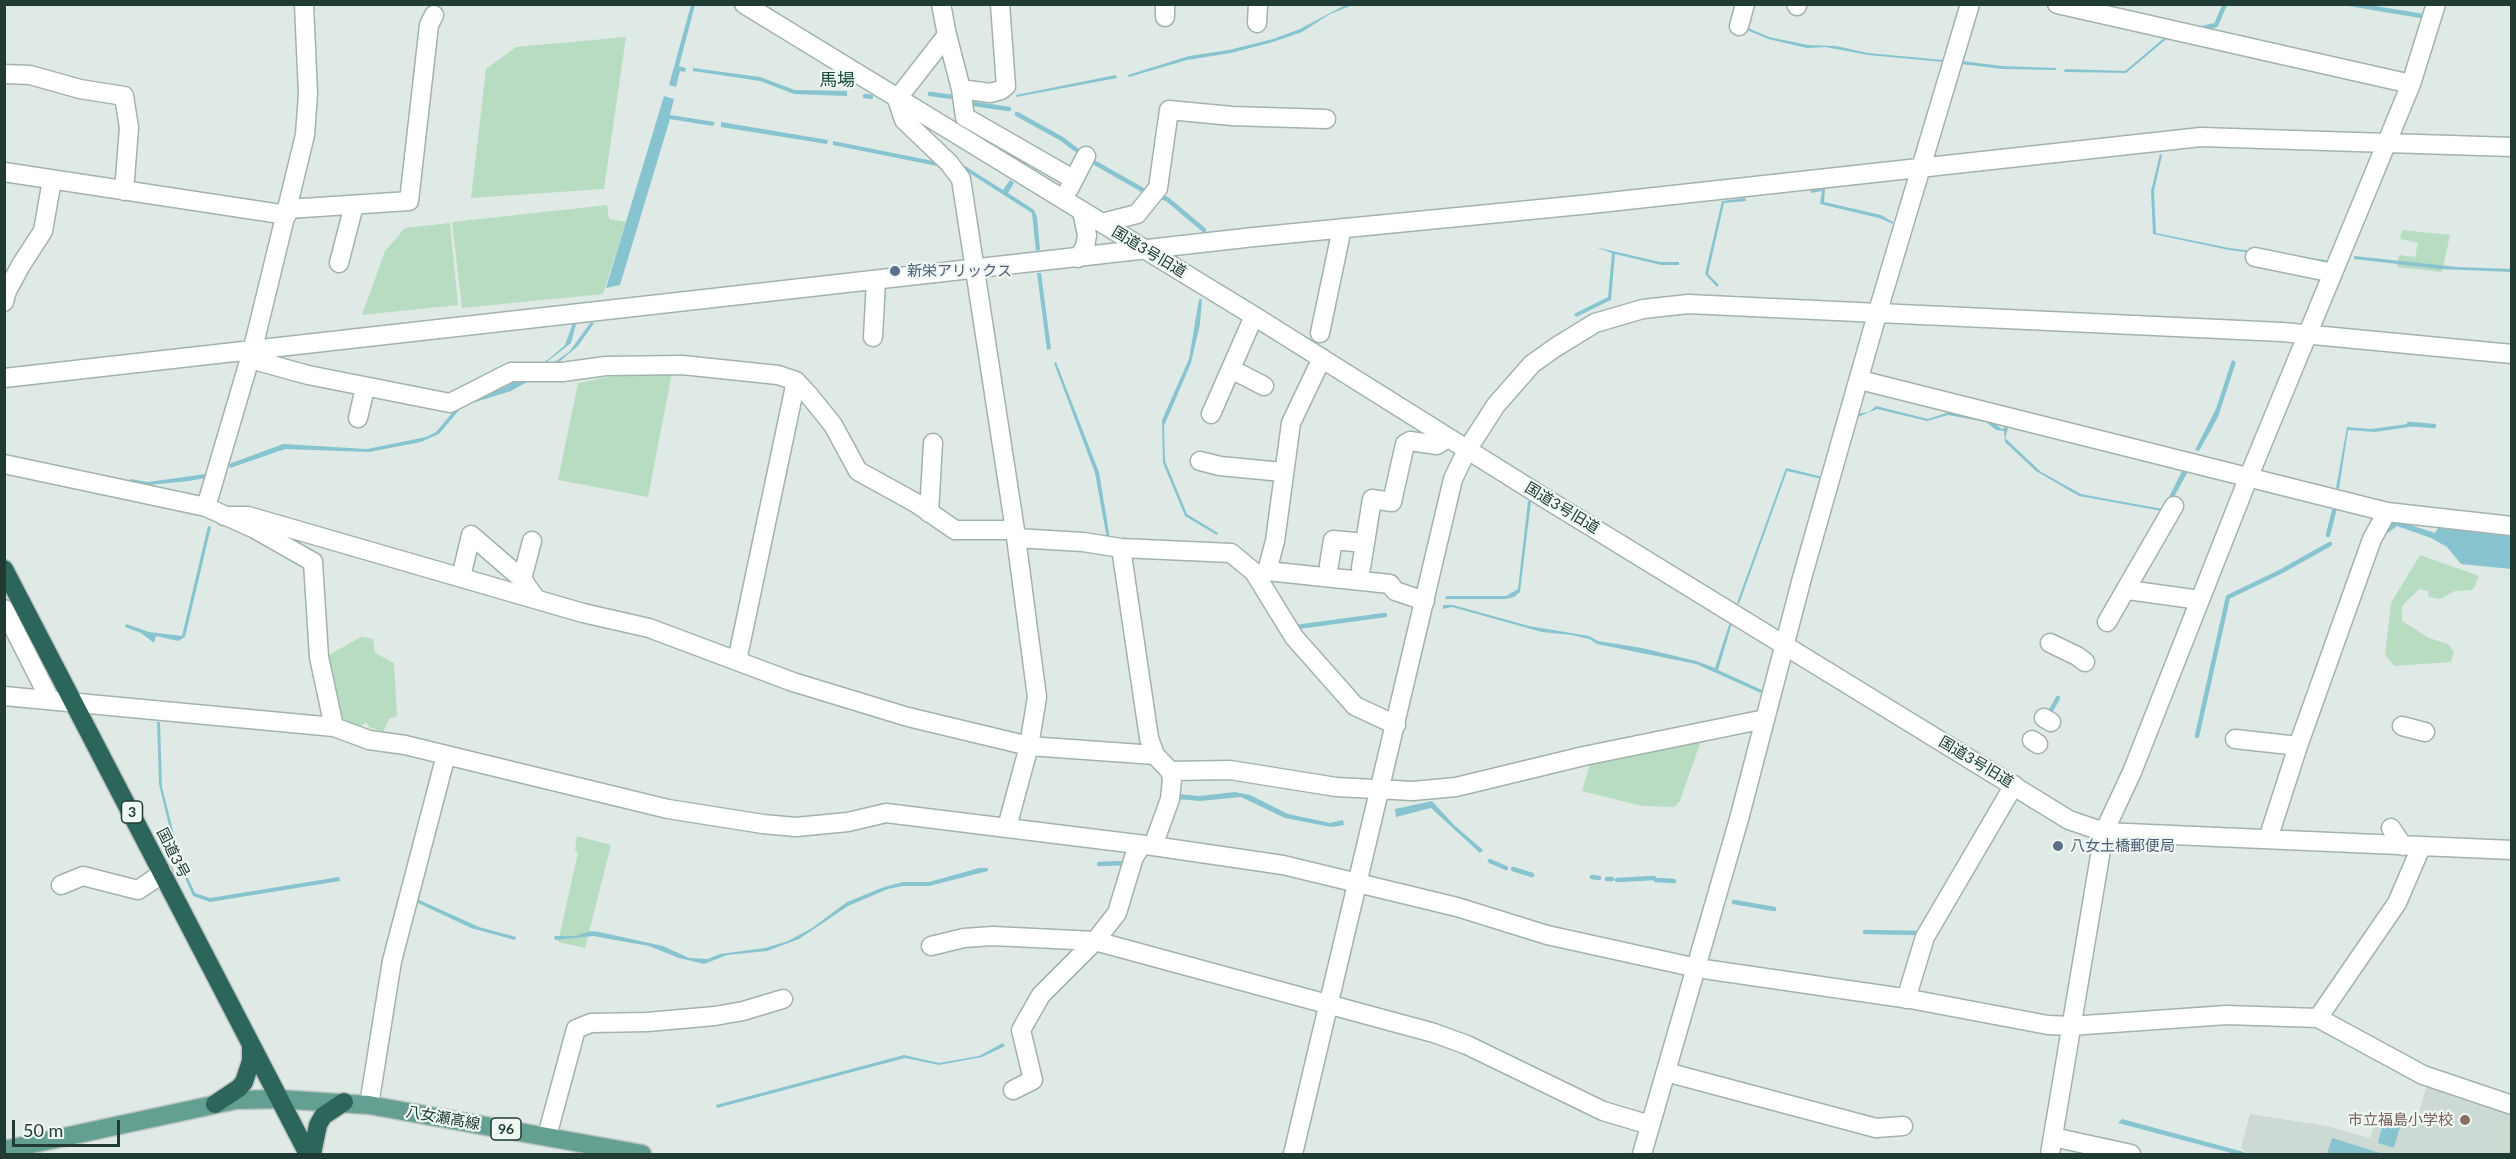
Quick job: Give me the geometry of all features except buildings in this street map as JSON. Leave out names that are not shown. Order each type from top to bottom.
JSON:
[{"type":"highway","name":"国道3号","points":[[7,574],[278,1100],[310,1155]]},
{"type":"highway","points":[[215,1104],[239,1089],[244,1082],[251,1061],[251,1047]]},
{"type":"highway","points":[[310,1155],[318,1125],[323,1116],[344,1102]]},
{"type":"main road","name":"八女瀬高線","points":[[4,1150],[236,1100],[278,1100],[369,1105],[547,1136],[611,1152],[642,1155]]},
{"type":"street","points":[[206,507],[251,354],[305,135],[308,94],[304,4]]},
{"type":"street","name":"国道3号旧道","points":[[744,4],[2069,820],[2104,832],[2511,850]]},
{"type":"street","points":[[941,4],[961,89],[965,117],[1073,179]]},
{"type":"street","points":[[961,89],[990,93],[1006,86],[1000,4]]},
{"type":"street","points":[[1257,23],[1258,4]]},
{"type":"street","points":[[1739,26],[1745,4]]},
{"type":"street","points":[[1642,1155],[1697,968],[1878,311],[1919,169],[1971,4]]},
{"type":"street","points":[[2057,4],[2137,13],[2410,84]]},
{"type":"street","points":[[2131,1155],[2051,1146],[2104,832],[2132,772],[2249,476],[2387,142],[2410,84],[2436,4]]},
{"type":"street","points":[[4,172],[124,191],[287,212],[354,204],[409,201],[429,25],[434,15]]},
{"type":"street","points":[[947,35],[897,99],[904,120],[949,163],[961,179],[1015,534],[1037,697],[1029,746],[1008,827]]},
{"type":"street","points":[[4,74],[30,75],[80,89],[124,96],[129,128],[124,191]]},
{"type":"street","points":[[1101,224],[1137,214],[1158,188],[1169,110],[1232,116],[1326,119]]},
{"type":"street","points":[[4,378],[251,354],[1342,228],[1919,169],[2201,137],[2511,147]]},
{"type":"street","points":[[1063,200],[1086,156]]},
{"type":"street","points":[[4,302],[16,274],[43,231],[52,180]]},
{"type":"street","points":[[339,263],[354,204]]},
{"type":"street","points":[[1078,258],[1085,247],[1087,235],[1082,212]]},
{"type":"street","points":[[1320,333],[1342,228]]},
{"type":"street","points":[[2255,257],[2333,273]]},
{"type":"street","points":[[873,337],[876,281]]},
{"type":"street","points":[[1293,1155],[1453,479],[1467,450],[1496,405],[1532,364],[1595,323],[1643,309],[1688,304],[1878,311],[2308,335],[2511,354]]},
{"type":"street","points":[[1211,414],[1254,316]]},
{"type":"street","points":[[251,354],[273,368],[450,404],[511,372],[562,372],[636,364],[714,368],[778,375],[796,381],[833,425],[858,471],[960,532],[1015,534],[1121,548],[1232,553],[1261,574],[1294,637],[1356,706],[1396,725]]},
{"type":"street","points":[[1261,574],[1275,541],[1282,472],[1291,423],[1322,358]]},
{"type":"street","points":[[1231,369],[1264,386]]},
{"type":"street","points":[[1860,380],[2387,512],[2511,526]]},
{"type":"street","points":[[737,661],[796,381]]},
{"type":"street","points":[[358,418],[365,388]]},
{"type":"street","points":[[1361,568],[1372,499],[1392,501],[1405,444],[1410,441],[1437,446],[1448,438]]},
{"type":"street","points":[[929,513],[933,443]]},
{"type":"street","points":[[1200,461],[1220,466],[1282,472]]},
{"type":"street","points":[[4,464],[206,507],[255,529],[313,562],[319,657],[334,727]]},
{"type":"street","points":[[2107,622],[2128,590],[2174,506]]},
{"type":"street","points":[[2268,839],[2298,746],[2372,539],[2387,512]]},
{"type":"street","points":[[224,516],[248,516],[649,628],[737,661],[908,717],[1029,746],[1155,755]]},
{"type":"street","points":[[460,577],[471,535],[522,579],[536,598]]},
{"type":"street","points":[[1329,565],[1333,540],[1365,543]]},
{"type":"street","points":[[522,579],[532,542]]},
{"type":"street","points":[[1013,1090],[1033,1080],[1021,1030],[1041,995],[1095,941],[1117,913],[1134,857],[1147,845],[1170,799],[1172,779],[1170,771],[1155,755],[1149,738],[1121,548]]},
{"type":"street","points":[[1261,574],[1390,584],[1395,591],[1425,600]]},
{"type":"street","points":[[2128,590],[2200,600]]},
{"type":"street","points":[[4,609],[50,700]]},
{"type":"street","points":[[2050,644],[2085,662]]},
{"type":"street","points":[[4,696],[334,727],[369,740],[446,755],[668,809],[763,824],[796,827],[848,822],[886,813],[1147,845],[1283,866],[1357,882],[1547,934],[1697,968],[1906,999],[2048,1025],[2070,1026],[2227,1015],[2318,1018],[2422,1075],[2511,1105]]},
{"type":"street","points":[[1170,771],[1230,770],[1336,787],[1379,790],[1413,791],[1456,788],[1584,756],[1765,719]]},
{"type":"street","points":[[2402,726],[2425,732]]},
{"type":"street","points":[[2235,740],[2298,746]]},
{"type":"street","points":[[369,1105],[392,961],[446,755]]},
{"type":"street","points":[[1906,999],[1925,937],[2014,785]]},
{"type":"street","points":[[2318,1018],[2397,903],[2412,846],[2391,828]]},
{"type":"street","points":[[61,885],[83,876],[138,890],[163,873]]},
{"type":"street","points":[[931,946],[964,938],[993,936],[1095,941],[1445,1037],[1603,1111],[1650,1125]]},
{"type":"street","points":[[547,1136],[576,1029],[591,1023],[647,1022],[716,1016],[783,999]]},
{"type":"street","points":[[1666,1072],[1865,1126],[1876,1128],[1903,1126]]},
{"type":"shaded area","name":"市立福島小学校","points":[[2426,1087],[2511,1116],[2511,1154],[2248,1154],[2241,1148],[2250,1114],[2327,1126],[2370,1138],[2378,1114],[2416,1124]]},
{"type":"green space","points":[[626,37],[604,189],[471,198],[486,69],[516,47]]},
{"type":"green space","points":[[607,205],[609,219],[626,222],[603,294],[462,308],[452,222]]},
{"type":"green space","points":[[450,223],[458,305],[362,315],[385,251],[405,228]]},
{"type":"green space","points":[[2402,230],[2450,235],[2442,272],[2397,267],[2399,255],[2415,257],[2418,243],[2400,239]]},
{"type":"green space","points":[[672,373],[648,497],[558,480],[578,383],[614,376]]},
{"type":"green space","points":[[2420,555],[2479,576],[2473,590],[2455,591],[2440,599],[2429,597],[2428,591],[2419,589],[2402,606],[2402,621],[2429,638],[2448,644],[2454,652],[2451,662],[2394,666],[2385,655],[2391,603]]},
{"type":"green space","points":[[361,637],[373,639],[375,653],[394,663],[397,716],[389,719],[383,732],[369,727],[366,722],[356,731],[342,724],[326,670],[329,655]]},
{"type":"green space","points":[[1703,735],[1680,801],[1674,807],[1642,806],[1582,791],[1591,760]]},
{"type":"green space","points":[[577,836],[611,845],[585,948],[558,942],[578,853],[575,850]]},
{"type":"water","points":[[1347,4],[1353,5],[1330,14],[1302,32],[1273,42],[1231,53],[1187,60],[1129,77],[1128,75],[1189,56],[1229,50],[1273,39],[1300,29]]},
{"type":"water","points":[[691,5],[695,5],[679,66],[686,68],[685,72],[680,71],[676,87],[669,85]]},
{"type":"water","points":[[1748,28],[1769,37],[1808,45],[1836,46],[1868,53],[1943,60],[1943,62],[1868,55],[1825,47],[1807,48],[1768,39],[1747,30]]},
{"type":"water","points":[[2169,34],[2170,36],[2126,73],[2064,72],[2065,69],[2125,71]]},
{"type":"water","points":[[1962,61],[2002,66],[2056,68],[2056,70],[2003,69],[1961,64]]},
{"type":"water","points":[[693,68],[760,77],[795,90],[847,91],[847,96],[794,94],[760,81],[693,71]]},
{"type":"water","points":[[1116,75],[1117,78],[1016,97],[1016,95]]},
{"type":"water","points":[[664,96],[674,99],[670,115],[715,122],[713,126],[670,119],[620,285],[606,288]]},
{"type":"water","points":[[721,122],[828,140],[827,144],[721,127]]},
{"type":"water","points":[[833,141],[938,162],[937,166],[833,145]]},
{"type":"water","points":[[2160,154],[2162,155],[2154,191],[2156,233],[2229,248],[2326,260],[2326,262],[2229,250],[2153,234],[2151,191]]},
{"type":"water","points":[[965,166],[1003,190],[1010,180],[1014,183],[1008,193],[1034,210],[1037,217],[1040,250],[1036,251],[1032,213],[963,169]]},
{"type":"water","points":[[1825,189],[1824,202],[1881,215],[1893,224],[1879,218],[1820,204],[1822,191],[1811,193],[1811,190]]},
{"type":"water","points":[[1745,198],[1746,201],[1724,203],[1708,274],[1719,285],[1717,287],[1705,274],[1722,201]]},
{"type":"water","points":[[1595,247],[1660,262],[1679,262],[1679,265],[1661,265],[1615,254],[1611,300],[1576,317],[1574,314],[1608,297],[1612,253]]},
{"type":"water","points":[[2354,256],[2458,267],[2511,269],[2511,272],[2440,269],[2354,259]]},
{"type":"water","points":[[1037,273],[1041,273],[1051,349],[1047,350]]},
{"type":"water","points":[[1199,299],[1202,299],[1200,324],[1191,363],[1164,426],[1165,461],[1187,514],[1218,533],[1217,535],[1185,516],[1163,463],[1162,420],[1189,359]]},
{"type":"water","points":[[591,322],[594,323],[578,346],[552,368],[511,391],[469,404],[467,402],[507,386],[550,358],[565,345],[573,323],[576,324],[571,343],[521,382],[543,370],[569,352]]},
{"type":"water","points":[[2232,360],[2236,362],[2218,417],[2199,451],[2195,450],[2216,409]]},
{"type":"water","points":[[1056,362],[1099,472],[1110,539],[1107,539],[1095,473],[1054,363]]},
{"type":"water","points":[[458,406],[460,409],[439,434],[421,442],[369,452],[285,449],[230,468],[229,464],[283,444],[367,449],[426,437],[436,432]]},
{"type":"water","points":[[1876,406],[1928,419],[1949,412],[1989,420],[2002,429],[2009,425],[2005,438],[2041,472],[2081,494],[2163,509],[2184,467],[2190,468],[2130,576],[2162,511],[2079,496],[2036,471],[2005,442],[2004,431],[1996,430],[1986,422],[1948,415],[1927,421],[1877,409],[1858,417],[1843,468],[1857,414],[1869,412]]},
{"type":"water","points":[[2415,423],[2415,426],[2375,432],[2348,430],[2339,489],[2336,488],[2347,427],[2371,429]]},
{"type":"water","points":[[1786,468],[1823,477],[1822,479],[1787,471],[1739,604],[1737,603]]},
{"type":"water","points":[[206,474],[205,478],[189,481],[148,485],[129,482],[130,479],[148,482]]},
{"type":"water","points":[[1528,501],[1531,501],[1520,592],[1514,597],[1505,599],[1445,599],[1446,596],[1506,596],[1518,589]]},
{"type":"water","points":[[2395,520],[2435,533],[2438,528],[2511,536],[2511,569],[2461,564],[2447,547],[2431,538],[2397,526],[2385,535],[2374,553],[2389,524]]},
{"type":"water","points":[[208,526],[211,527],[185,637],[178,641],[156,636],[154,643],[141,633],[125,627],[126,624],[149,632],[182,636]]},
{"type":"water","points":[[1443,605],[1453,605],[1529,626],[1589,636],[1598,641],[1642,648],[1715,668],[1730,622],[1732,623],[1718,670],[1762,690],[1761,693],[1696,664],[1597,644],[1589,639],[1572,635],[1542,632],[1452,607],[1443,609]]},
{"type":"water","points":[[157,722],[160,722],[162,787],[178,850],[175,851],[159,784]]},
{"type":"water","points":[[1235,792],[1250,795],[1288,814],[1330,823],[1343,820],[1344,825],[1331,827],[1285,818],[1241,797],[1200,801],[1176,799],[1177,794],[1199,796]]},
{"type":"water","points":[[1432,801],[1454,825],[1483,850],[1480,853],[1431,808],[1396,817],[1395,809]]},
{"type":"water","points":[[183,867],[195,893],[210,898],[339,877],[340,881],[210,902],[193,896],[181,869]]},
{"type":"water","points":[[979,868],[988,868],[988,871],[929,886],[903,886],[888,889],[848,906],[799,939],[767,951],[727,955],[704,964],[679,958],[649,946],[593,936],[555,940],[554,936],[575,936],[591,931],[599,932],[663,946],[689,958],[708,959],[720,954],[765,948],[788,941],[812,928],[847,902],[884,887],[903,882],[929,882]]},
{"type":"water","points":[[417,899],[479,927],[516,937],[515,940],[471,928],[416,902]]},
{"type":"water","points":[[1003,1043],[1005,1046],[982,1057],[939,1065],[905,1058],[717,1108],[716,1105],[904,1055],[939,1063],[979,1056]]},
{"type":"water","points":[[2122,1119],[2246,1154],[2235,1154],[2118,1123]]},
{"type":"water","points":[[2383,1122],[2400,1127],[2394,1148],[2378,1143]]},
{"type":"water","points":[[2332,1138],[2383,1154],[2327,1154]]},
{"type":"waterway","points":[[2203,28],[2216,25],[2225,4]]},
{"type":"waterway","points":[[2350,4],[2422,16]]},
{"type":"waterway","points":[[930,94],[953,97]]},
{"type":"waterway","points":[[865,96],[871,97]]},
{"type":"waterway","points":[[967,103],[1009,109]]},
{"type":"waterway","points":[[1017,114],[1062,139],[1083,155]]},
{"type":"waterway","points":[[1090,160],[1148,193]]},
{"type":"waterway","points":[[1158,196],[1167,199],[1204,230]]},
{"type":"waterway","points":[[2409,424],[2434,426]]},
{"type":"waterway","points":[[2328,535],[2336,503]]},
{"type":"waterway","points":[[2197,736],[2228,597],[2330,544]]},
{"type":"waterway","points":[[1295,625],[1297,627],[1385,615]]},
{"type":"waterway","points":[[2050,712],[2058,698]]},
{"type":"waterway","points":[[1490,861],[1506,868]]},
{"type":"waterway","points":[[1099,864],[1125,863]]},
{"type":"waterway","points":[[1513,869],[1532,875]]},
{"type":"waterway","points":[[1592,877],[1599,878]]},
{"type":"waterway","points":[[1617,880],[1654,878]]},
{"type":"waterway","points":[[1607,879],[1612,879]]},
{"type":"waterway","points":[[1656,880],[1674,881]]},
{"type":"waterway","points":[[1734,902],[1774,909]]},
{"type":"waterway","points":[[1865,932],[1922,933]]},
{"type":"place","name":"新栄アリックス","points":[[895,271]]},
{"type":"place","name":"八女土橋郵便局","points":[[2058,846]]},
{"type":"place","name":"市立福島小学校","points":[[2465,1120]]},
{"type":"district","name":"馬場","points":[[837,80]]}]
